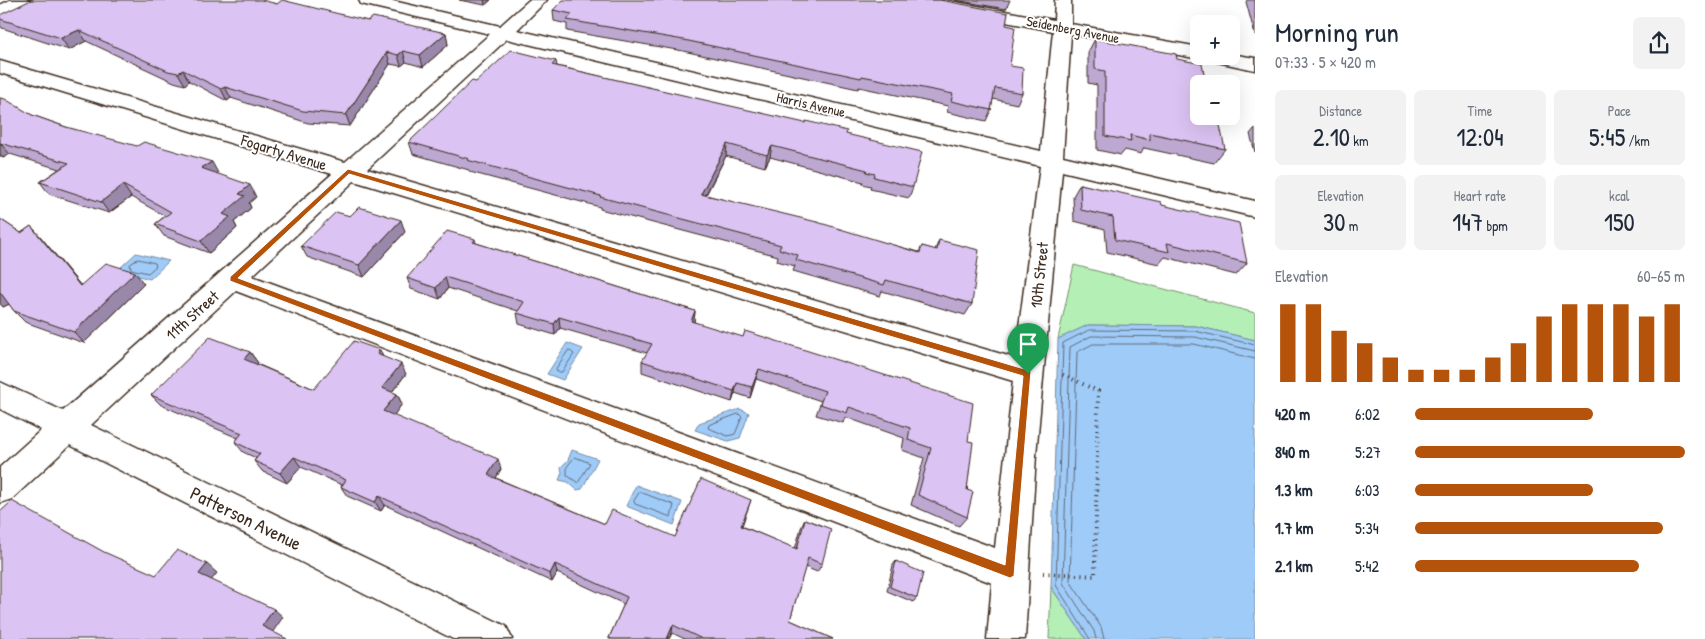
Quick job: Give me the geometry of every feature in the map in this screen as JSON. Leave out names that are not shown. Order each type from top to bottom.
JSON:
[{"type":"street","points":[[0,11],[24,0]]},
{"type":"street","name":"Harris Avenue","points":[[366,0],[1255,209]]},
{"type":"street","name":"11th Street","points":[[0,488],[539,0]]},
{"type":"street","name":"Seidenberg Avenue","points":[[918,0],[1063,13],[1190,50]]},
{"type":"street","name":"10th Street","points":[[1006,639],[1010,572],[1041,372],[1051,160],[1063,13]]},
{"type":"street","points":[[1240,61],[1255,64]]},
{"type":"street","name":"Fogarty Avenue","points":[[0,67],[348,171],[1041,372]]},
{"type":"street","points":[[232,279],[1010,572]]},
{"type":"street","name":"Patterson Avenue","points":[[0,395],[493,639]]},
{"type":"path","points":[[1041,372],[1098,391],[1095,576],[1041,573]]},
{"type":"green space","points":[[1074,265],[1255,313],[1255,340],[1196,326],[1088,325],[1058,339]]},
{"type":"green space","points":[[1051,587],[1086,639],[1049,639]]},
{"type":"water","points":[[136,253],[169,261],[150,279],[124,272],[121,267]]},
{"type":"water","points":[[1088,325],[1196,326],[1255,340],[1255,639],[1086,639],[1051,587],[1058,339]]},
{"type":"water","points":[[567,343],[583,349],[563,380],[547,374]]},
{"type":"water","points":[[740,409],[749,413],[740,438],[728,441],[695,430],[699,423]]},
{"type":"water","points":[[572,450],[598,459],[582,489],[577,490],[568,482],[559,480],[562,473],[561,467],[568,460]]},
{"type":"water","points":[[636,485],[682,502],[674,525],[626,506]]},
{"type":"building","points":[[31,0],[262,0],[277,4],[282,0],[368,21],[373,17],[446,33],[420,55],[403,51],[398,55],[387,52],[346,115],[303,111],[225,87],[221,89],[183,70],[178,73],[168,71],[79,30],[61,38],[0,19],[0,15]]},
{"type":"building","points":[[563,0],[940,0],[1008,13],[1006,25],[1015,27],[1010,66],[1023,68],[1022,93],[995,88],[991,110],[951,101],[953,94],[862,76],[861,78],[684,40],[567,20],[572,14],[553,10]]},
{"type":"building","points":[[1095,39],[1176,54],[1177,59],[1190,62],[1190,65],[1202,65],[1204,75],[1190,75],[1190,125],[1220,125],[1225,149],[1150,133],[1150,140],[1130,135],[1131,141],[1105,136],[1105,71],[1095,69]]},
{"type":"building","points":[[511,50],[556,61],[552,65],[805,123],[806,121],[847,131],[846,134],[922,152],[913,187],[874,177],[875,174],[866,172],[867,170],[772,146],[767,155],[727,144],[701,194],[817,222],[920,253],[922,246],[937,250],[939,240],[979,250],[972,304],[886,280],[884,285],[796,260],[798,255],[779,249],[781,245],[600,197],[409,142],[472,81],[476,82]]},
{"type":"building","points":[[0,98],[32,115],[66,127],[137,146],[144,142],[212,162],[201,168],[250,185],[239,194],[245,196],[223,214],[230,217],[201,241],[155,224],[171,212],[123,185],[101,202],[40,182],[69,163],[0,143]]},
{"type":"building","points":[[1080,184],[1161,202],[1162,205],[1239,223],[1247,263],[1167,243],[1169,252],[1115,240],[1113,217],[1081,210]]},
{"type":"building","points":[[359,207],[401,220],[359,265],[301,246],[336,212],[350,216]]},
{"type":"building","points":[[0,219],[21,233],[31,226],[80,286],[106,263],[135,272],[74,332],[14,311],[0,292]]},
{"type":"building","points":[[447,231],[475,239],[473,242],[695,311],[691,321],[743,337],[745,331],[973,403],[968,441],[973,442],[967,490],[973,492],[967,517],[918,495],[931,448],[908,440],[910,428],[849,407],[847,413],[820,404],[825,391],[759,369],[752,387],[737,383],[734,391],[642,361],[652,344],[559,317],[554,324],[517,313],[524,302],[445,277],[436,288],[407,278]]},
{"type":"building","points":[[210,337],[250,352],[244,359],[314,389],[354,341],[380,350],[377,354],[401,364],[382,388],[397,394],[383,411],[498,459],[488,475],[605,524],[612,510],[675,537],[701,479],[751,500],[741,526],[797,549],[805,519],[831,529],[822,564],[808,558],[790,620],[833,639],[702,639],[673,625],[667,639],[609,638],[627,597],[555,564],[550,574],[379,496],[375,502],[341,487],[346,480],[294,457],[280,473],[254,461],[260,454],[235,442],[242,433],[151,395]]},
{"type":"building","points":[[12,501],[104,552],[156,575],[177,550],[207,564],[199,574],[274,609],[262,626],[287,639],[0,639],[0,512]]},
{"type":"building","points":[[896,561],[923,573],[917,598],[890,587]]},
{"type":"route","points":[[348,171],[1028,374],[1010,572],[232,279],[348,171]]}]
